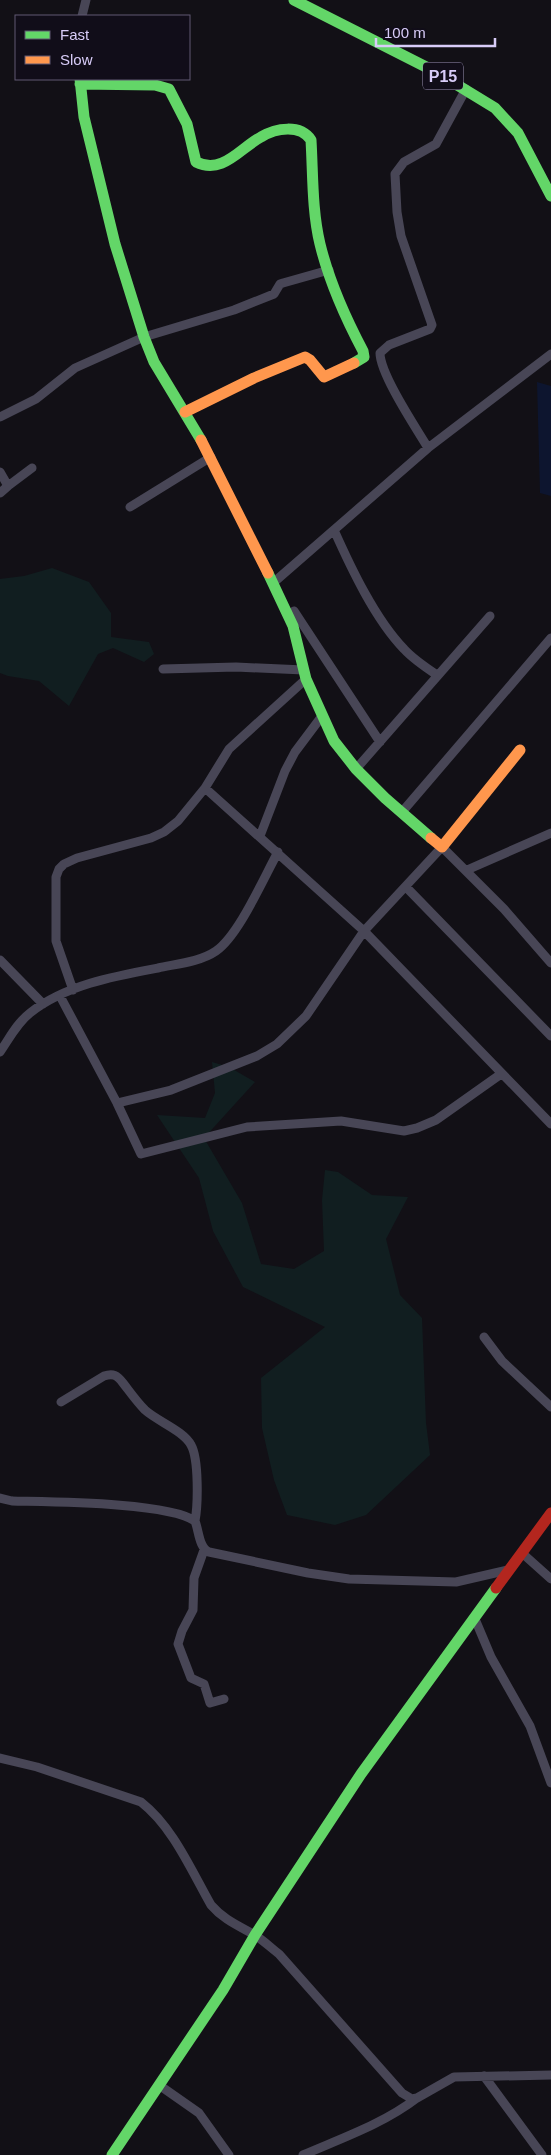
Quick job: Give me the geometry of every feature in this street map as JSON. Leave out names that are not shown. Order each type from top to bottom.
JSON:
[{"type":"street","points":[[82,15],[86,0]]},
{"type":"street","name":"P15","points":[[294,0],[374,39],[466,89],[495,108],[513,126],[527,148],[551,196]]},
{"type":"street","points":[[184,412],[254,378],[305,357],[311,360],[318,373],[324,377],[332,375],[362,359],[364,353],[345,317],[318,233],[311,140],[309,135],[303,131],[275,132],[263,136],[233,158],[204,166],[196,162],[187,124],[169,89],[155,85],[80,81],[84,117],[115,244],[144,338],[165,384],[211,457],[274,583],[293,626],[305,674],[334,741],[356,769],[466,870],[551,963]]},
{"type":"street","points":[[428,448],[389,379],[380,358],[380,353],[389,345],[430,328],[432,325],[401,236],[397,212],[395,174],[404,162],[436,144],[466,89]]},
{"type":"street","points":[[0,417],[36,399],[75,368],[144,338],[234,310],[274,294],[280,284],[329,270]]},
{"type":"street","points":[[274,583],[428,448],[551,354]]},
{"type":"street","points":[[130,507],[211,457]]},
{"type":"street","points":[[0,493],[32,468]]},
{"type":"street","points":[[0,472],[8,486]]},
{"type":"street","points":[[334,530],[349,563],[394,638],[413,658],[437,675]]},
{"type":"street","points":[[294,611],[380,742]]},
{"type":"street","points":[[356,769],[490,616]]},
{"type":"street","points":[[402,812],[551,638]]},
{"type":"street","points":[[163,669],[236,667],[305,674]]},
{"type":"street","points":[[73,990],[56,940],[56,877],[58,869],[77,858],[151,838],[164,832],[178,821],[205,788],[228,749],[305,674]]},
{"type":"street","points":[[260,836],[285,771],[295,752],[322,716]]},
{"type":"street","points":[[117,1102],[171,1090],[257,1056],[277,1044],[306,1016],[364,931],[442,847],[520,750]]},
{"type":"street","points":[[205,788],[364,931],[551,1124]]},
{"type":"street","points":[[466,870],[551,833]]},
{"type":"street","points":[[0,1052],[28,1014],[60,996],[115,976],[197,959],[215,951],[233,935],[278,852]]},
{"type":"street","points":[[406,887],[551,1036]]},
{"type":"street","points":[[0,960],[43,1004]]},
{"type":"street","points":[[60,996],[117,1102],[141,1154],[247,1127],[341,1121],[404,1131],[436,1120],[501,1074]]},
{"type":"street","points":[[484,1337],[502,1360],[551,1408]]},
{"type":"street","points":[[61,1402],[110,1374],[118,1377],[146,1411],[184,1437],[192,1446],[197,1481],[198,1508],[195,1521],[204,1550],[194,1578],[193,1610],[182,1631],[178,1644],[191,1678],[204,1684],[210,1703],[224,1699]]},
{"type":"street","points":[[0,1498],[12,1501],[146,1508],[177,1513],[195,1521]]},
{"type":"street","points":[[112,2155],[223,1990],[255,1935],[278,1904],[361,1774],[475,1620],[508,1570],[551,1513]]},
{"type":"street","points":[[204,1550],[349,1580],[456,1582],[508,1570]]},
{"type":"street","points":[[522,1553],[551,1579]]},
{"type":"street","points":[[475,1620],[491,1657],[530,1726],[551,1783]]},
{"type":"street","points":[[0,1758],[37,1767],[141,1802],[151,1810],[164,1825],[211,1905],[220,1916],[255,1935],[279,1954],[402,2093],[412,2099],[417,2098]]},
{"type":"street","points":[[303,2155],[400,2111],[417,2098],[454,2077],[551,2075]]},
{"type":"street","points":[[484,2076],[542,2155]]},
{"type":"street","points":[[159,2085],[199,2114],[229,2155]]},
{"type":"shaded area","points":[[52,568],[89,582],[111,613],[111,637],[149,642],[154,654],[144,662],[113,648],[98,654],[69,706],[39,681],[0,673],[0,579],[24,576]]},
{"type":"shaded area","points":[[212,1062],[229,1067],[255,1082],[204,1138],[242,1203],[261,1264],[294,1269],[324,1251],[322,1200],[325,1170],[338,1172],[372,1195],[408,1197],[386,1239],[400,1295],[422,1318],[426,1423],[430,1455],[366,1515],[335,1525],[287,1515],[274,1480],[262,1428],[261,1378],[325,1327],[243,1287],[213,1231],[199,1178],[157,1115],[205,1118],[215,1093]]},
{"type":"water","points":[[537,382],[551,386],[551,496],[540,493]]},
{"type":"traffic: fast","points":[[294,0],[436,72],[495,108],[518,133],[551,196]]},
{"type":"traffic: fast","points":[[80,80],[84,117],[115,244],[144,337],[154,362],[201,440]]},
{"type":"traffic: fast","points":[[80,84],[155,85],[169,89],[187,124],[196,162],[206,165],[223,163],[253,142],[274,131],[294,130],[301,132],[311,140],[317,231],[328,272],[338,299],[363,351],[364,357],[354,363]]},
{"type":"traffic: fast","points":[[268,573],[293,626],[306,679],[334,741],[356,769],[385,798],[431,838]]},
{"type":"traffic: fast","points":[[112,2155],[223,1990],[255,1935],[361,1774],[496,1588]]},
{"type":"traffic: slow","points":[[185,412],[254,378],[305,357],[310,360],[324,377],[354,363]]},
{"type":"traffic: slow","points":[[201,440],[268,573]]},
{"type":"traffic: slow","points":[[431,838],[442,847],[520,750]]},
{"type":"traffic: jam","points":[[496,1588],[551,1513]]}]
